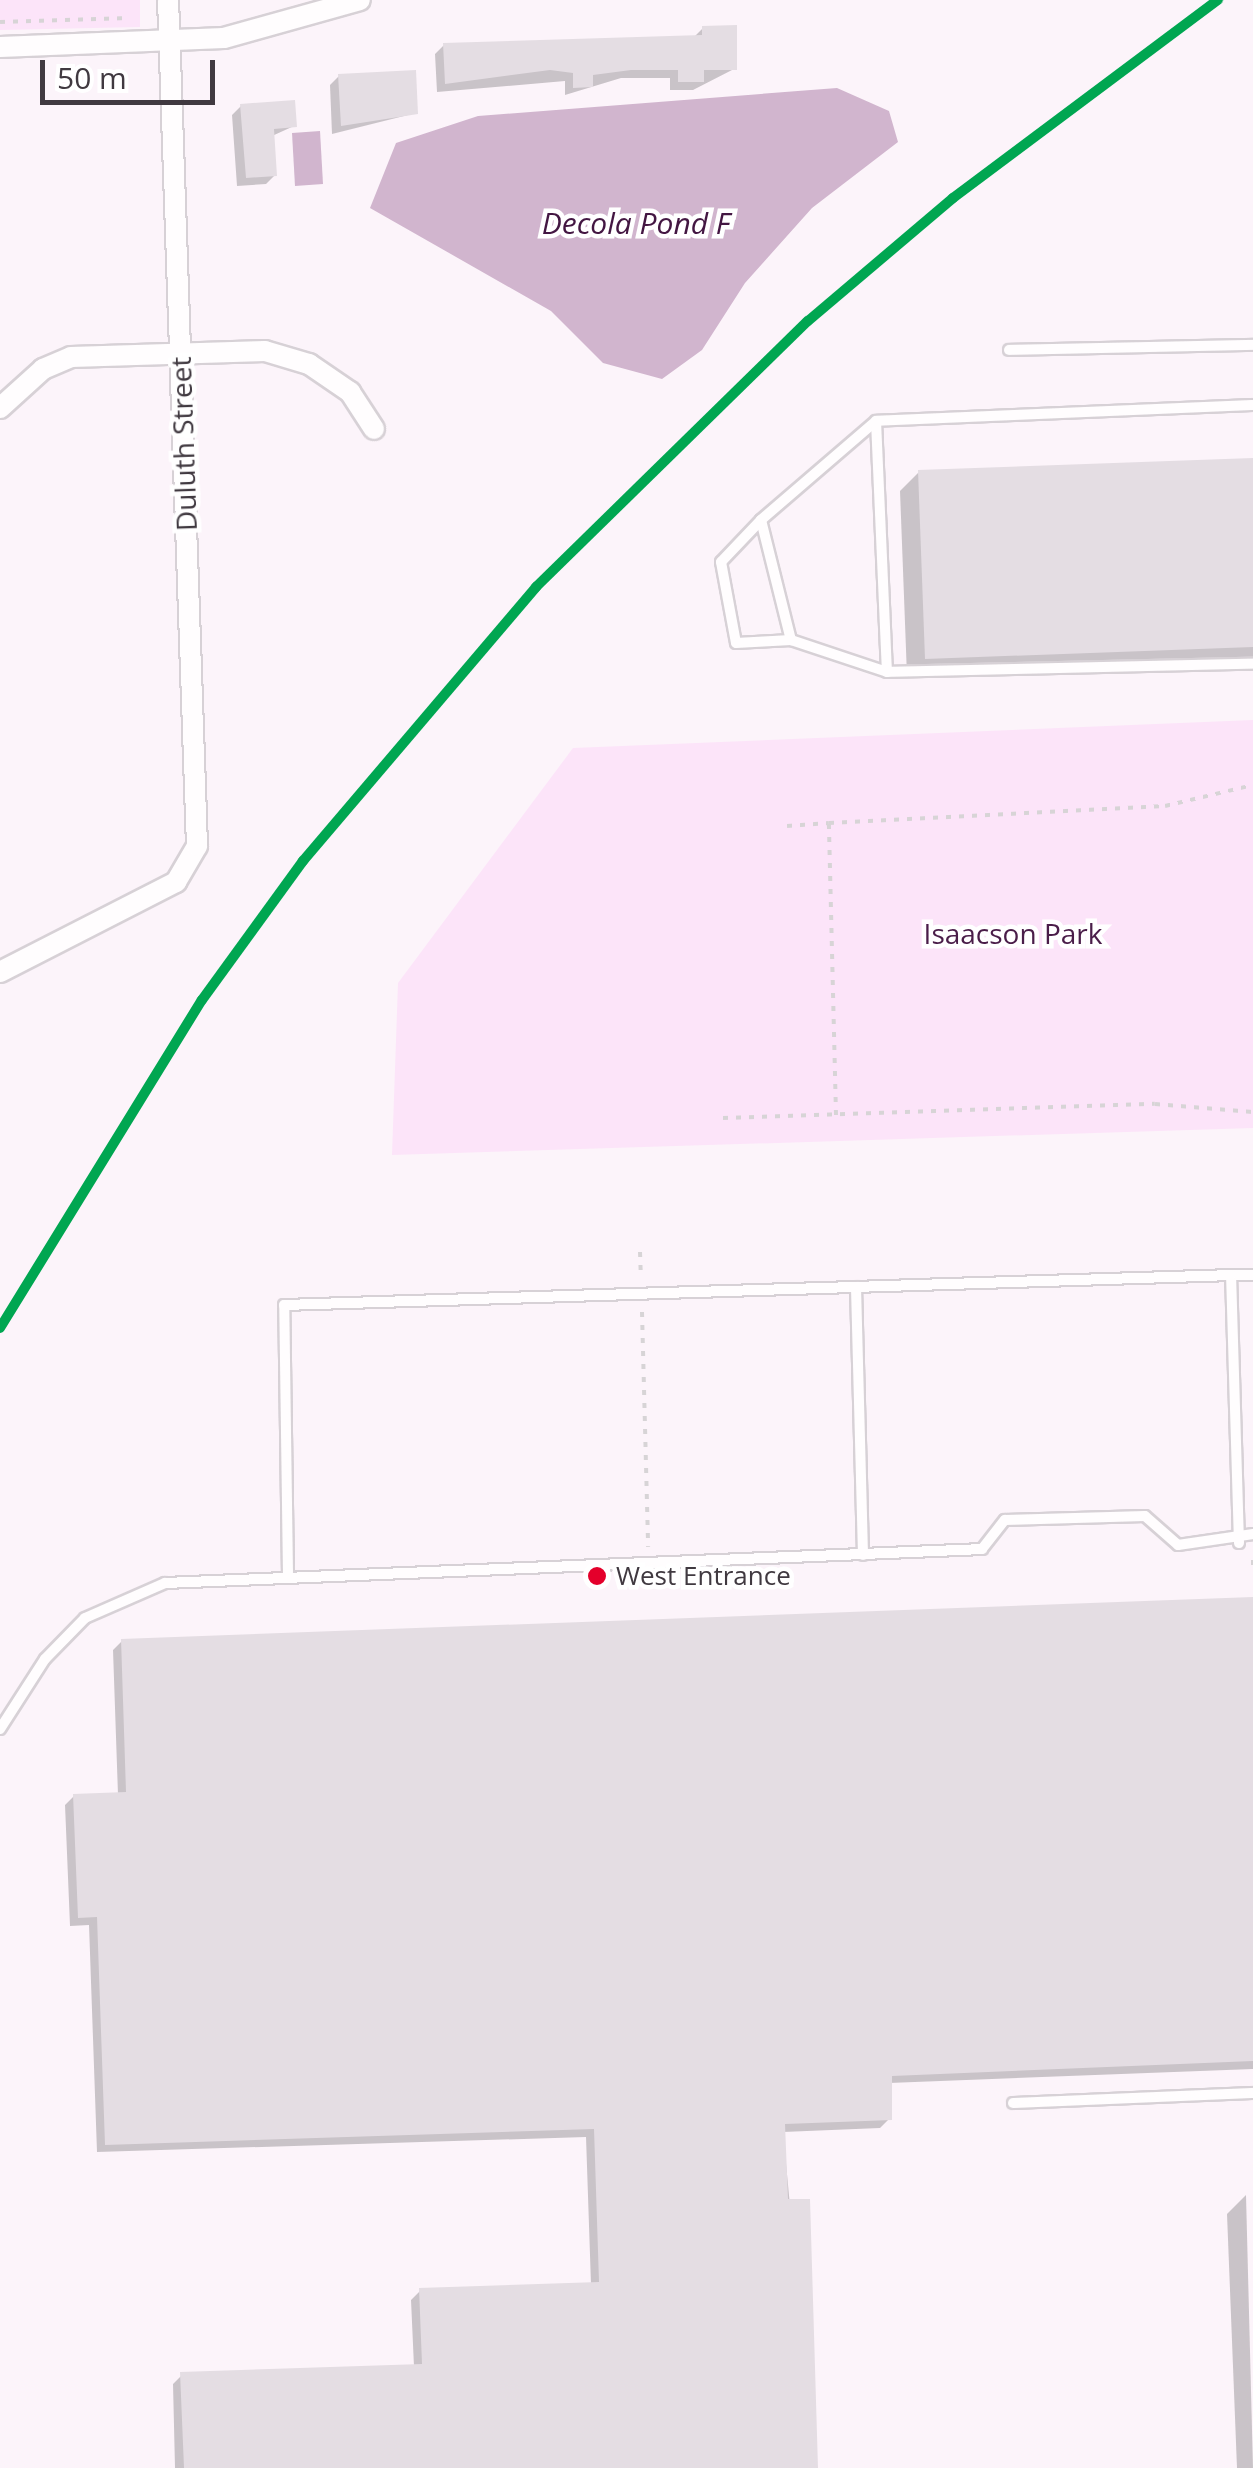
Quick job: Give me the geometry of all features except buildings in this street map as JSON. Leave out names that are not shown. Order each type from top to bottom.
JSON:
[{"type":"street","points":[[0,46],[170,41],[286,27],[360,0]]},
{"type":"street","name":"Duluth Street","points":[[0,972],[176,882],[197,846],[169,8]]},
{"type":"street","points":[[0,408],[42,369],[71,357],[179,349],[265,351],[309,364],[350,392],[374,429]]},
{"type":"lane","points":[[1009,350],[1253,345]]},
{"type":"lane","points":[[1253,405],[876,421],[761,520],[721,562],[736,643],[791,640],[888,672],[1253,664]]},
{"type":"lane","points":[[876,421],[888,672]]},
{"type":"lane","points":[[761,520],[791,640]]},
{"type":"lane","points":[[288,1575],[284,1305],[1253,1275]]},
{"type":"lane","points":[[1230,1276],[1240,1543]]},
{"type":"lane","points":[[856,1287],[863,1555]]},
{"type":"lane","points":[[0,1728],[45,1659],[104,1606],[165,1583],[288,1575],[982,1550],[1005,1520],[1145,1516],[1178,1545],[1240,1543],[1253,1534]]},
{"type":"lane","points":[[1013,2104],[1253,2094]]},
{"type":"path","points":[[0,22],[169,8]]},
{"type":"path","points":[[787,826],[1164,806],[1253,785]]},
{"type":"path","points":[[829,824],[836,1115]]},
{"type":"path","points":[[724,1118],[1155,1104],[1253,1112]]},
{"type":"path","points":[[640,1252],[648,1562]]},
{"type":"green space","points":[[0,0],[140,0],[140,27],[0,30]]},
{"type":"green space","name":"Isaacson Park","points":[[1253,720],[1253,1128],[392,1155],[398,983],[573,748]]},
{"type":"water","name":"Decola Pond F","points":[[837,88],[889,111],[898,142],[812,208],[745,283],[702,350],[662,379],[603,363],[551,311],[370,208],[396,143],[478,116]]},
{"type":"water","points":[[320,131],[323,184],[295,186],[292,133]]},
{"type":"transit line","points":[[0,1328],[202,1000],[303,861],[536,587],[808,321],[953,198],[1218,0]]},
{"type":"place","name":"West Entrance","points":[[597,1576]]}]
